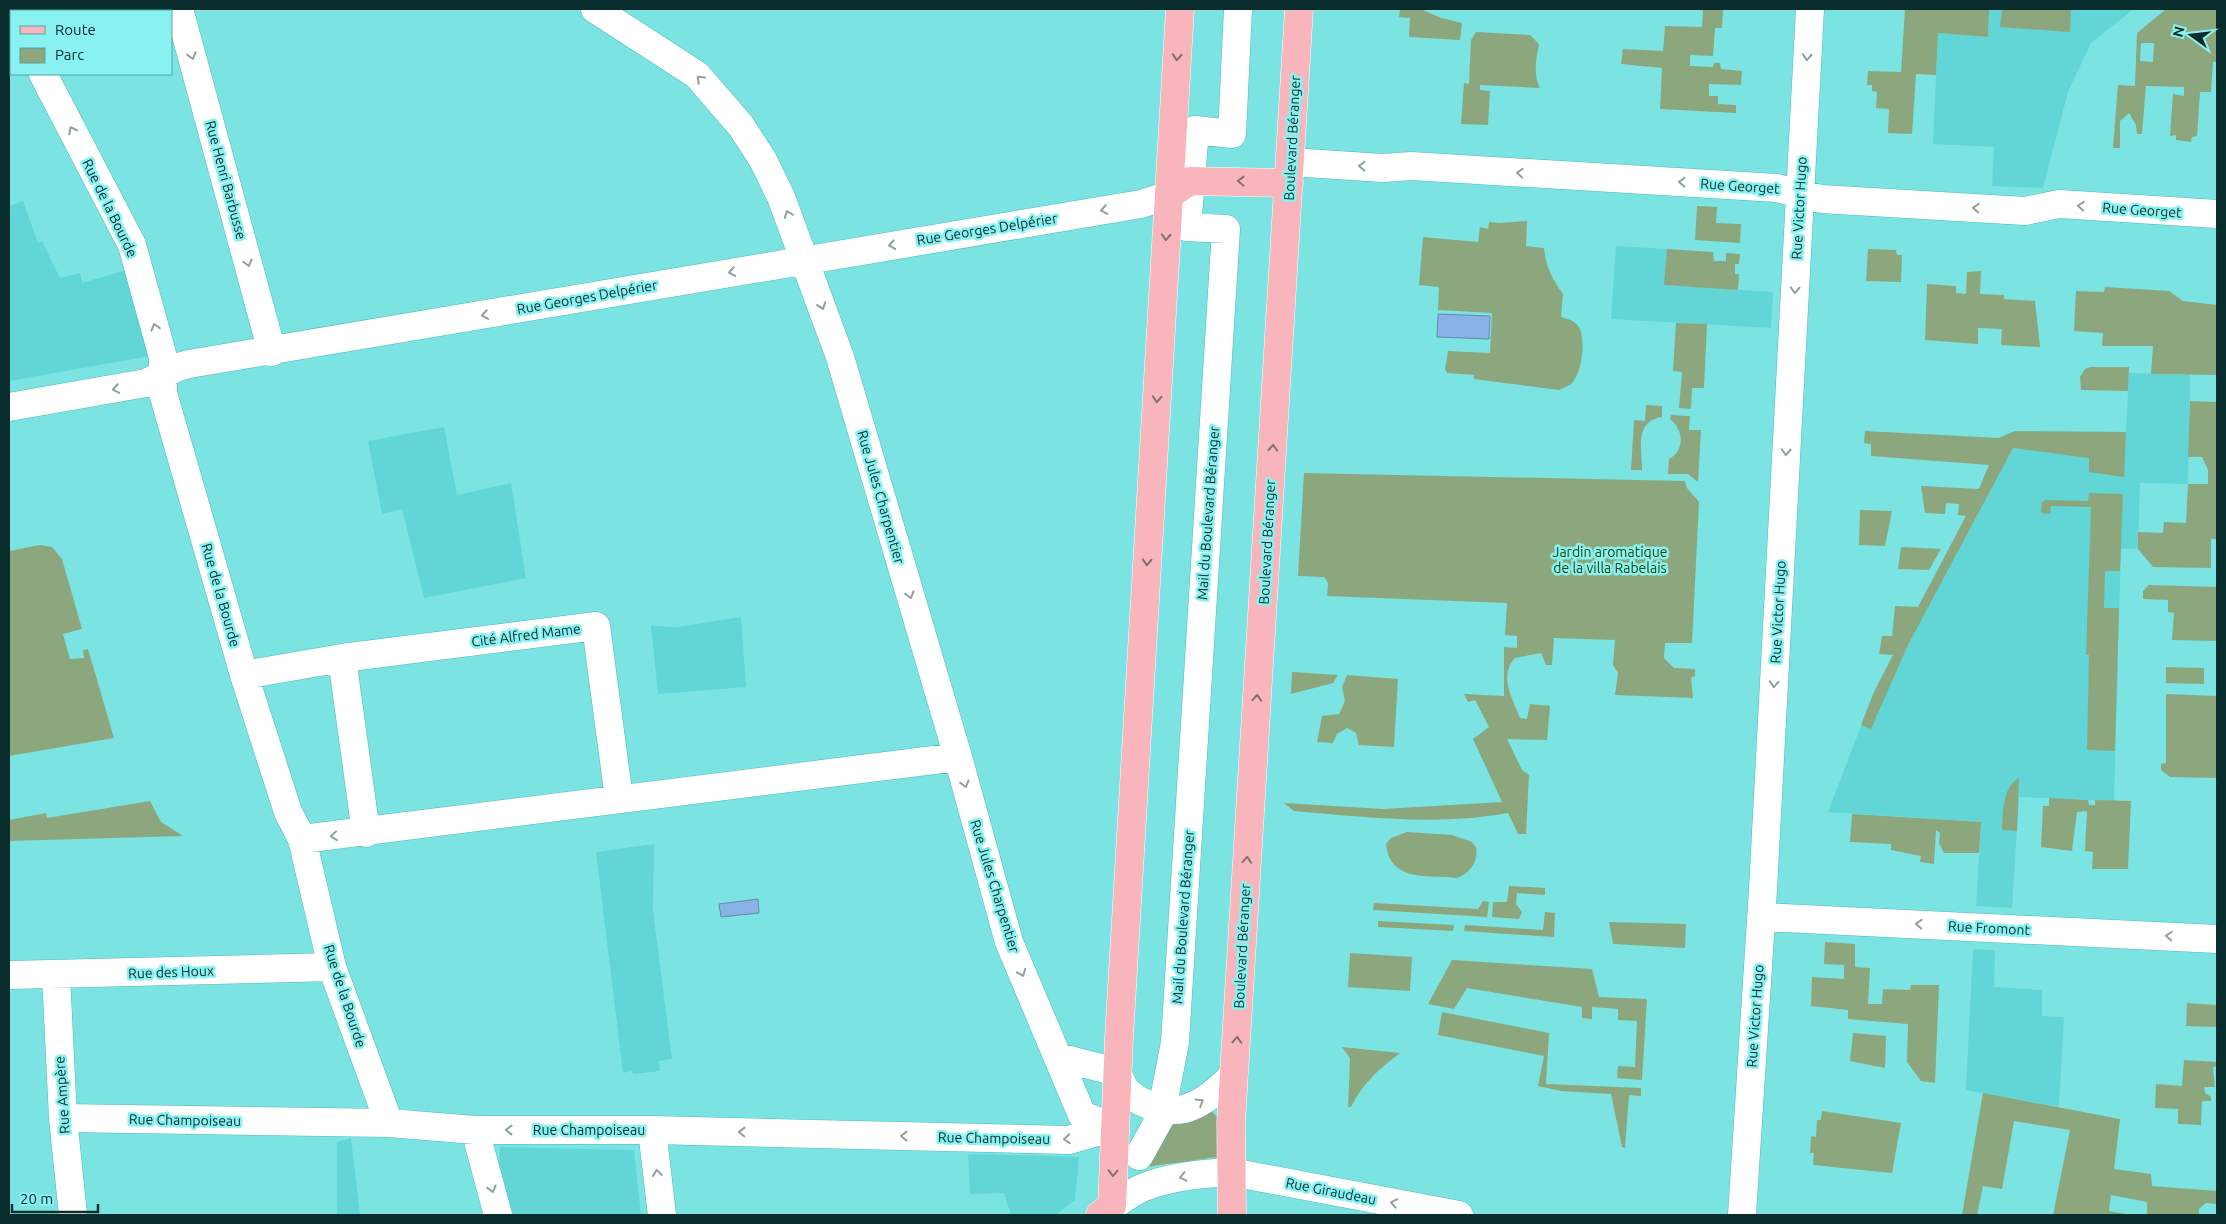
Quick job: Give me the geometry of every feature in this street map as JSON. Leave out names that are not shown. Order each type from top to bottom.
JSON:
[{"type":"main road","points":[[1108,1212],[1180,188],[1180,9]]},
{"type":"main road","name":"Boulevard Béranger","points":[[1232,1215],[1231,1123],[1300,9]]},
{"type":"main road","points":[[1180,188],[1290,172]]},
{"type":"street","name":"Rue Henri Barbusse","points":[[179,9],[272,352]]},
{"type":"street","name":"Rue Jules Charpentier","points":[[595,9],[697,75],[718,97],[741,126],[763,160],[781,197],[840,356],[958,757],[1009,942],[1082,1115],[1114,1127]]},
{"type":"street","name":"Mail du Boulevard Béranger","points":[[1140,1156],[1162,1106],[1175,1042],[1226,229],[1187,227],[1180,188],[1195,130],[1232,134],[1238,9]]},
{"type":"street","name":"Rue Victor Hugo","points":[[1742,1215],[1762,917],[1810,9]]},
{"type":"street","name":"Rue de la Bourde","points":[[44,75],[132,246],[163,356],[163,393],[244,675],[288,812],[302,839],[332,967],[389,1123]]},
{"type":"street","name":"Rue Georget","points":[[1290,172],[1411,166],[1777,188],[1821,199],[2024,211],[2059,204],[2217,214]]},
{"type":"street","name":"Rue Georges Delpérier","points":[[9,407],[146,384],[162,375],[190,364],[272,352],[1141,204],[1180,188]]},
{"type":"street","name":"Cité Alfred Mame","points":[[244,675],[342,658],[596,626],[619,799]]},
{"type":"street","points":[[342,658],[366,833]]},
{"type":"street","points":[[302,839],[366,833],[619,799],[958,757]]},
{"type":"street","name":"Rue Fromont","points":[[1762,917],[2217,939]]},
{"type":"street","name":"Rue des Houx","points":[[9,975],[332,967]]},
{"type":"street","name":"Rue Ampère","points":[[56,975],[63,1118],[73,1215]]},
{"type":"street","points":[[1058,1057],[1117,1072],[1127,1091],[1143,1103],[1177,1110],[1189,1108],[1204,1100],[1234,1075]]},
{"type":"street","name":"Rue Champoiseau","points":[[63,1118],[389,1123],[474,1130],[652,1130],[1069,1140],[1114,1127]]},
{"type":"street","points":[[474,1130],[498,1215]]},
{"type":"street","points":[[652,1130],[662,1215]]},
{"type":"street","name":"Rue Giraudeau","points":[[1108,1212],[1140,1189],[1152,1184],[1194,1174],[1231,1172],[1459,1215]]},
{"type":"shaded area","points":[[1989,9],[2134,9],[2091,43],[2068,92],[2043,188],[1992,186],[1994,147],[1933,144],[1938,33],[1988,37]]},
{"type":"shaded area","points":[[23,201],[38,243],[42,241],[60,278],[80,273],[82,283],[126,270],[151,356],[9,381],[9,206]]},
{"type":"shaded area","points":[[1616,246],[1667,249],[1665,285],[1773,292],[1771,328],[1611,319]]},
{"type":"shaded area","points":[[1438,314],[1490,316],[1489,339],[1437,337]]},
{"type":"shaded area","points":[[2129,373],[2190,375],[2188,484],[2140,483],[2138,549],[2121,549],[2114,801],[2019,797],[2012,908],[1976,906],[1981,822],[1828,812],[1874,692],[1977,495],[2000,437],[2015,431],[2126,432]]},
{"type":"shaded area","points":[[444,427],[457,495],[511,483],[526,578],[424,598],[402,509],[382,514],[368,441]]},
{"type":"shaded area","points":[[741,617],[746,687],[658,694],[651,626],[678,627]]},
{"type":"shaded area","points":[[654,844],[653,911],[672,1059],[659,1061],[660,1071],[633,1074],[632,1071],[623,1073],[596,852]]},
{"type":"shaded area","points":[[758,899],[759,913],[721,917],[719,904]]},
{"type":"shaded area","points":[[1973,949],[1995,950],[1994,987],[2042,990],[2042,1016],[2064,1017],[2059,1107],[1966,1090]]},
{"type":"shaded area","points":[[351,1138],[360,1215],[337,1215],[337,1142]]},
{"type":"shaded area","points":[[500,1147],[634,1150],[641,1215],[512,1215],[499,1166]]},
{"type":"shaded area","points":[[968,1154],[1079,1157],[1075,1200],[1056,1215],[1011,1215],[1004,1193],[970,1194]]},
{"type":"green space","points":[[1400,9],[1421,9],[1441,18],[1462,23],[1460,40],[1409,37],[1410,18],[1399,17]]},
{"type":"green space","points":[[1703,9],[1723,9],[1722,28],[1715,28],[1713,56],[1690,55],[1690,66],[1713,67],[1714,63],[1720,63],[1721,69],[1742,71],[1741,85],[1709,84],[1709,96],[1718,96],[1718,104],[1736,105],[1736,113],[1660,109],[1662,68],[1621,64],[1623,49],[1663,51],[1665,26],[1702,27]]},
{"type":"green space","points":[[1905,9],[1989,9],[1988,37],[1938,33],[1936,75],[1916,74],[1912,134],[1888,133],[1889,109],[1876,108],[1877,92],[1872,91],[1872,85],[1867,85],[1868,71],[1901,72]]},
{"type":"green space","points":[[2002,9],[2071,9],[2070,32],[2000,27]]},
{"type":"green space","points":[[2166,9],[2217,9],[2217,62],[2213,62],[2211,92],[2200,92],[2197,136],[2192,137],[2191,142],[2176,140],[2176,135],[2170,136],[2173,94],[2184,96],[2184,87],[2146,86],[2142,134],[2137,134],[2136,125],[2129,113],[2120,121],[2120,148],[2113,148],[2118,85],[2135,86],[2137,33]],"holes":[[[2141,43],[2154,43],[2153,62],[2140,61]]]},
{"type":"green space","points":[[1476,32],[1530,35],[1539,44],[1536,72],[1540,88],[1480,85],[1480,90],[1490,91],[1488,125],[1461,124],[1464,83],[1469,84],[1471,40]]},
{"type":"green space","points":[[1697,206],[1717,207],[1716,223],[1741,224],[1740,243],[1695,240]]},
{"type":"green space","points":[[1527,221],[1526,246],[1544,248],[1550,272],[1563,294],[1561,317],[1576,324],[1581,332],[1583,348],[1578,374],[1570,385],[1559,390],[1474,379],[1474,375],[1447,373],[1445,369],[1448,351],[1490,353],[1492,313],[1438,310],[1439,287],[1419,285],[1423,237],[1478,242],[1480,227],[1488,229],[1489,222]]},
{"type":"green space","points":[[1667,249],[1713,252],[1714,261],[1726,261],[1726,253],[1740,254],[1739,264],[1735,264],[1735,274],[1739,274],[1738,290],[1664,285]]},
{"type":"green space","points":[[1868,249],[1896,250],[1897,255],[1902,255],[1901,282],[1866,281]]},
{"type":"green space","points":[[1981,271],[1980,294],[2004,295],[2004,299],[2035,301],[2040,347],[2001,345],[2002,329],[1978,328],[1978,344],[1925,340],[1927,284],[1956,286],[1956,293],[1966,294],[1967,272]]},
{"type":"green space","points":[[2105,287],[2169,291],[2183,301],[2217,305],[2217,375],[2151,374],[2153,346],[2102,346],[2103,333],[2074,331],[2076,291],[2104,292]]},
{"type":"green space","points":[[1676,323],[1707,324],[1704,388],[1692,388],[1691,409],[1679,408],[1682,372],[1673,371]]},
{"type":"green space","points":[[2090,367],[2129,367],[2128,391],[2081,390],[2080,377],[2085,369]]},
{"type":"green space","points":[[2190,401],[2217,402],[2217,539],[2211,539],[2211,568],[2153,567],[2138,549],[2138,532],[2163,533],[2164,522],[2186,523],[2188,484],[2208,484],[2208,470],[2202,457],[2188,457]]},
{"type":"green space","points":[[1646,405],[1662,406],[1662,417],[1647,424],[1643,430],[1641,445],[1642,470],[1631,470],[1634,420],[1645,421]]},
{"type":"green space","points":[[1671,415],[1690,416],[1689,430],[1701,430],[1698,482],[1688,474],[1668,474],[1669,459],[1678,451],[1681,440],[1678,429],[1670,419]]},
{"type":"green space","points":[[1865,431],[1999,438],[2015,431],[2126,432],[2124,477],[2089,472],[2089,458],[2013,448],[1908,645],[1871,729],[1861,725],[1874,692],[1893,655],[1879,654],[1882,636],[1892,636],[1895,606],[1918,607],[1966,516],[1958,515],[1959,504],[1946,503],[1945,514],[1925,513],[1921,486],[1979,489],[1989,465],[1871,456],[1871,444],[1864,443]]},
{"type":"green space","name":"Jardin aromatique de la villa Rabelais","points":[[1304,473],[1685,481],[1687,488],[1699,502],[1692,643],[1665,643],[1664,658],[1674,668],[1695,669],[1695,676],[1691,678],[1693,698],[1615,695],[1618,673],[1613,665],[1615,640],[1554,638],[1552,665],[1546,665],[1541,653],[1515,658],[1510,665],[1507,680],[1520,718],[1527,719],[1530,704],[1550,706],[1547,740],[1507,739],[1522,770],[1529,775],[1526,834],[1518,834],[1508,813],[1481,817],[1428,820],[1374,818],[1294,811],[1284,803],[1383,809],[1502,802],[1473,739],[1489,727],[1475,700],[1468,702],[1464,694],[1504,696],[1504,647],[1517,648],[1517,636],[1505,635],[1507,603],[1327,596],[1328,583],[1324,577],[1298,576]]},
{"type":"green space","points":[[2089,493],[2123,494],[2120,571],[2105,571],[2104,608],[2119,608],[2115,751],[2087,750],[2089,655],[2086,655],[2091,507],[2051,506],[2050,514],[2041,513],[2042,502],[2045,500],[2088,501]]},
{"type":"green space","points":[[1860,510],[1892,511],[1885,546],[1859,545]]},
{"type":"green space","points":[[40,545],[52,547],[62,559],[82,629],[63,634],[70,659],[84,658],[83,650],[88,649],[114,738],[9,756],[9,551]]},
{"type":"green space","points":[[1901,547],[1941,549],[1929,570],[1898,569]]},
{"type":"green space","points":[[2149,585],[2217,587],[2216,641],[2172,640],[2174,613],[2168,612],[2168,600],[2143,599],[2143,591]]},
{"type":"green space","points":[[2166,667],[2204,668],[2204,684],[2166,683]]},
{"type":"green space","points":[[1292,672],[1338,675],[1333,683],[1291,694]]},
{"type":"green space","points":[[1347,675],[1398,679],[1394,747],[1359,745],[1356,733],[1347,728],[1337,734],[1333,743],[1317,742],[1322,716],[1339,714],[1345,701],[1342,687]]},
{"type":"green space","points":[[2166,694],[2217,696],[2217,778],[2170,777],[2161,770],[2161,764],[2166,763]]},
{"type":"green space","points":[[2019,778],[2017,831],[2002,830],[2006,794],[2013,782]]},
{"type":"green space","points":[[2049,798],[2088,800],[2089,805],[2095,805],[2095,800],[2131,801],[2128,869],[2092,869],[2093,852],[2085,851],[2087,811],[2077,812],[2072,851],[2041,847],[2043,806],[2049,806]]},
{"type":"green space","points":[[150,801],[161,822],[183,836],[9,841],[9,820],[46,813],[47,818]]},
{"type":"green space","points":[[1852,814],[1981,822],[1979,853],[1944,853],[1939,843],[1940,833],[1936,830],[1934,864],[1920,862],[1921,856],[1891,850],[1891,844],[1850,842]]},
{"type":"green space","points":[[1407,832],[1452,835],[1472,842],[1477,852],[1475,862],[1470,870],[1457,878],[1422,876],[1402,871],[1389,856],[1386,844],[1391,838]]},
{"type":"green space","points":[[1509,886],[1545,888],[1545,895],[1517,893],[1516,904],[1522,912],[1519,919],[1492,917],[1493,902],[1507,902]]},
{"type":"green space","points":[[1483,901],[1489,902],[1487,917],[1373,910],[1374,903],[1478,909]]},
{"type":"green space","points":[[1545,912],[1555,913],[1554,937],[1464,931],[1465,925],[1543,930]]},
{"type":"green space","points":[[1378,921],[1454,925],[1453,931],[1378,927]]},
{"type":"green space","points":[[1609,922],[1686,924],[1685,948],[1613,944]]},
{"type":"green space","points":[[1825,942],[1855,944],[1855,967],[1870,968],[1868,1004],[1882,1004],[1883,989],[1910,990],[1911,985],[1939,985],[1935,1083],[1921,1081],[1907,1062],[1908,1024],[1848,1019],[1848,1010],[1811,1006],[1812,977],[1844,979],[1844,965],[1824,964]]},
{"type":"green space","points":[[1350,953],[1412,957],[1410,991],[1348,987]]},
{"type":"green space","points":[[1452,960],[1592,969],[1599,997],[1647,999],[1642,1080],[1617,1078],[1618,1066],[1635,1067],[1637,1021],[1618,1020],[1618,1009],[1592,1007],[1592,1019],[1582,1018],[1582,1007],[1467,988],[1454,1009],[1428,1004]]},
{"type":"green space","points":[[2187,1003],[2217,1005],[2217,1027],[2186,1026]]},
{"type":"green space","points":[[1442,1012],[1549,1033],[1546,1084],[1641,1088],[1641,1096],[1629,1095],[1625,1148],[1622,1147],[1611,1094],[1561,1091],[1538,1086],[1544,1056],[1438,1035]]},
{"type":"green space","points":[[1853,1033],[1886,1036],[1885,1068],[1850,1061]]},
{"type":"green space","points":[[1342,1047],[1400,1053],[1372,1077],[1360,1091],[1351,1107],[1348,1107],[1350,1058]]},
{"type":"green space","points":[[2184,1060],[2217,1062],[2217,1066],[2213,1067],[2215,1087],[2204,1087],[2205,1093],[2211,1097],[2211,1101],[2202,1101],[2201,1125],[2178,1124],[2178,1109],[2155,1108],[2156,1084],[2182,1086]]},
{"type":"green space","points":[[1983,1093],[2120,1119],[2114,1169],[2151,1174],[2152,1186],[2217,1191],[2217,1204],[2206,1203],[2199,1209],[2199,1215],[2147,1215],[2147,1202],[2111,1195],[2109,1211],[2131,1215],[2053,1215],[2070,1130],[2014,1121],[2002,1189],[1983,1186],[1977,1215],[1962,1215]]},
{"type":"green space","points":[[1211,1110],[1217,1117],[1217,1157],[1145,1167],[1165,1118]]},
{"type":"green space","points":[[1822,1111],[1901,1123],[1892,1173],[1813,1165],[1814,1153],[1810,1153],[1811,1136],[1816,1137],[1817,1120],[1821,1120]]}]
